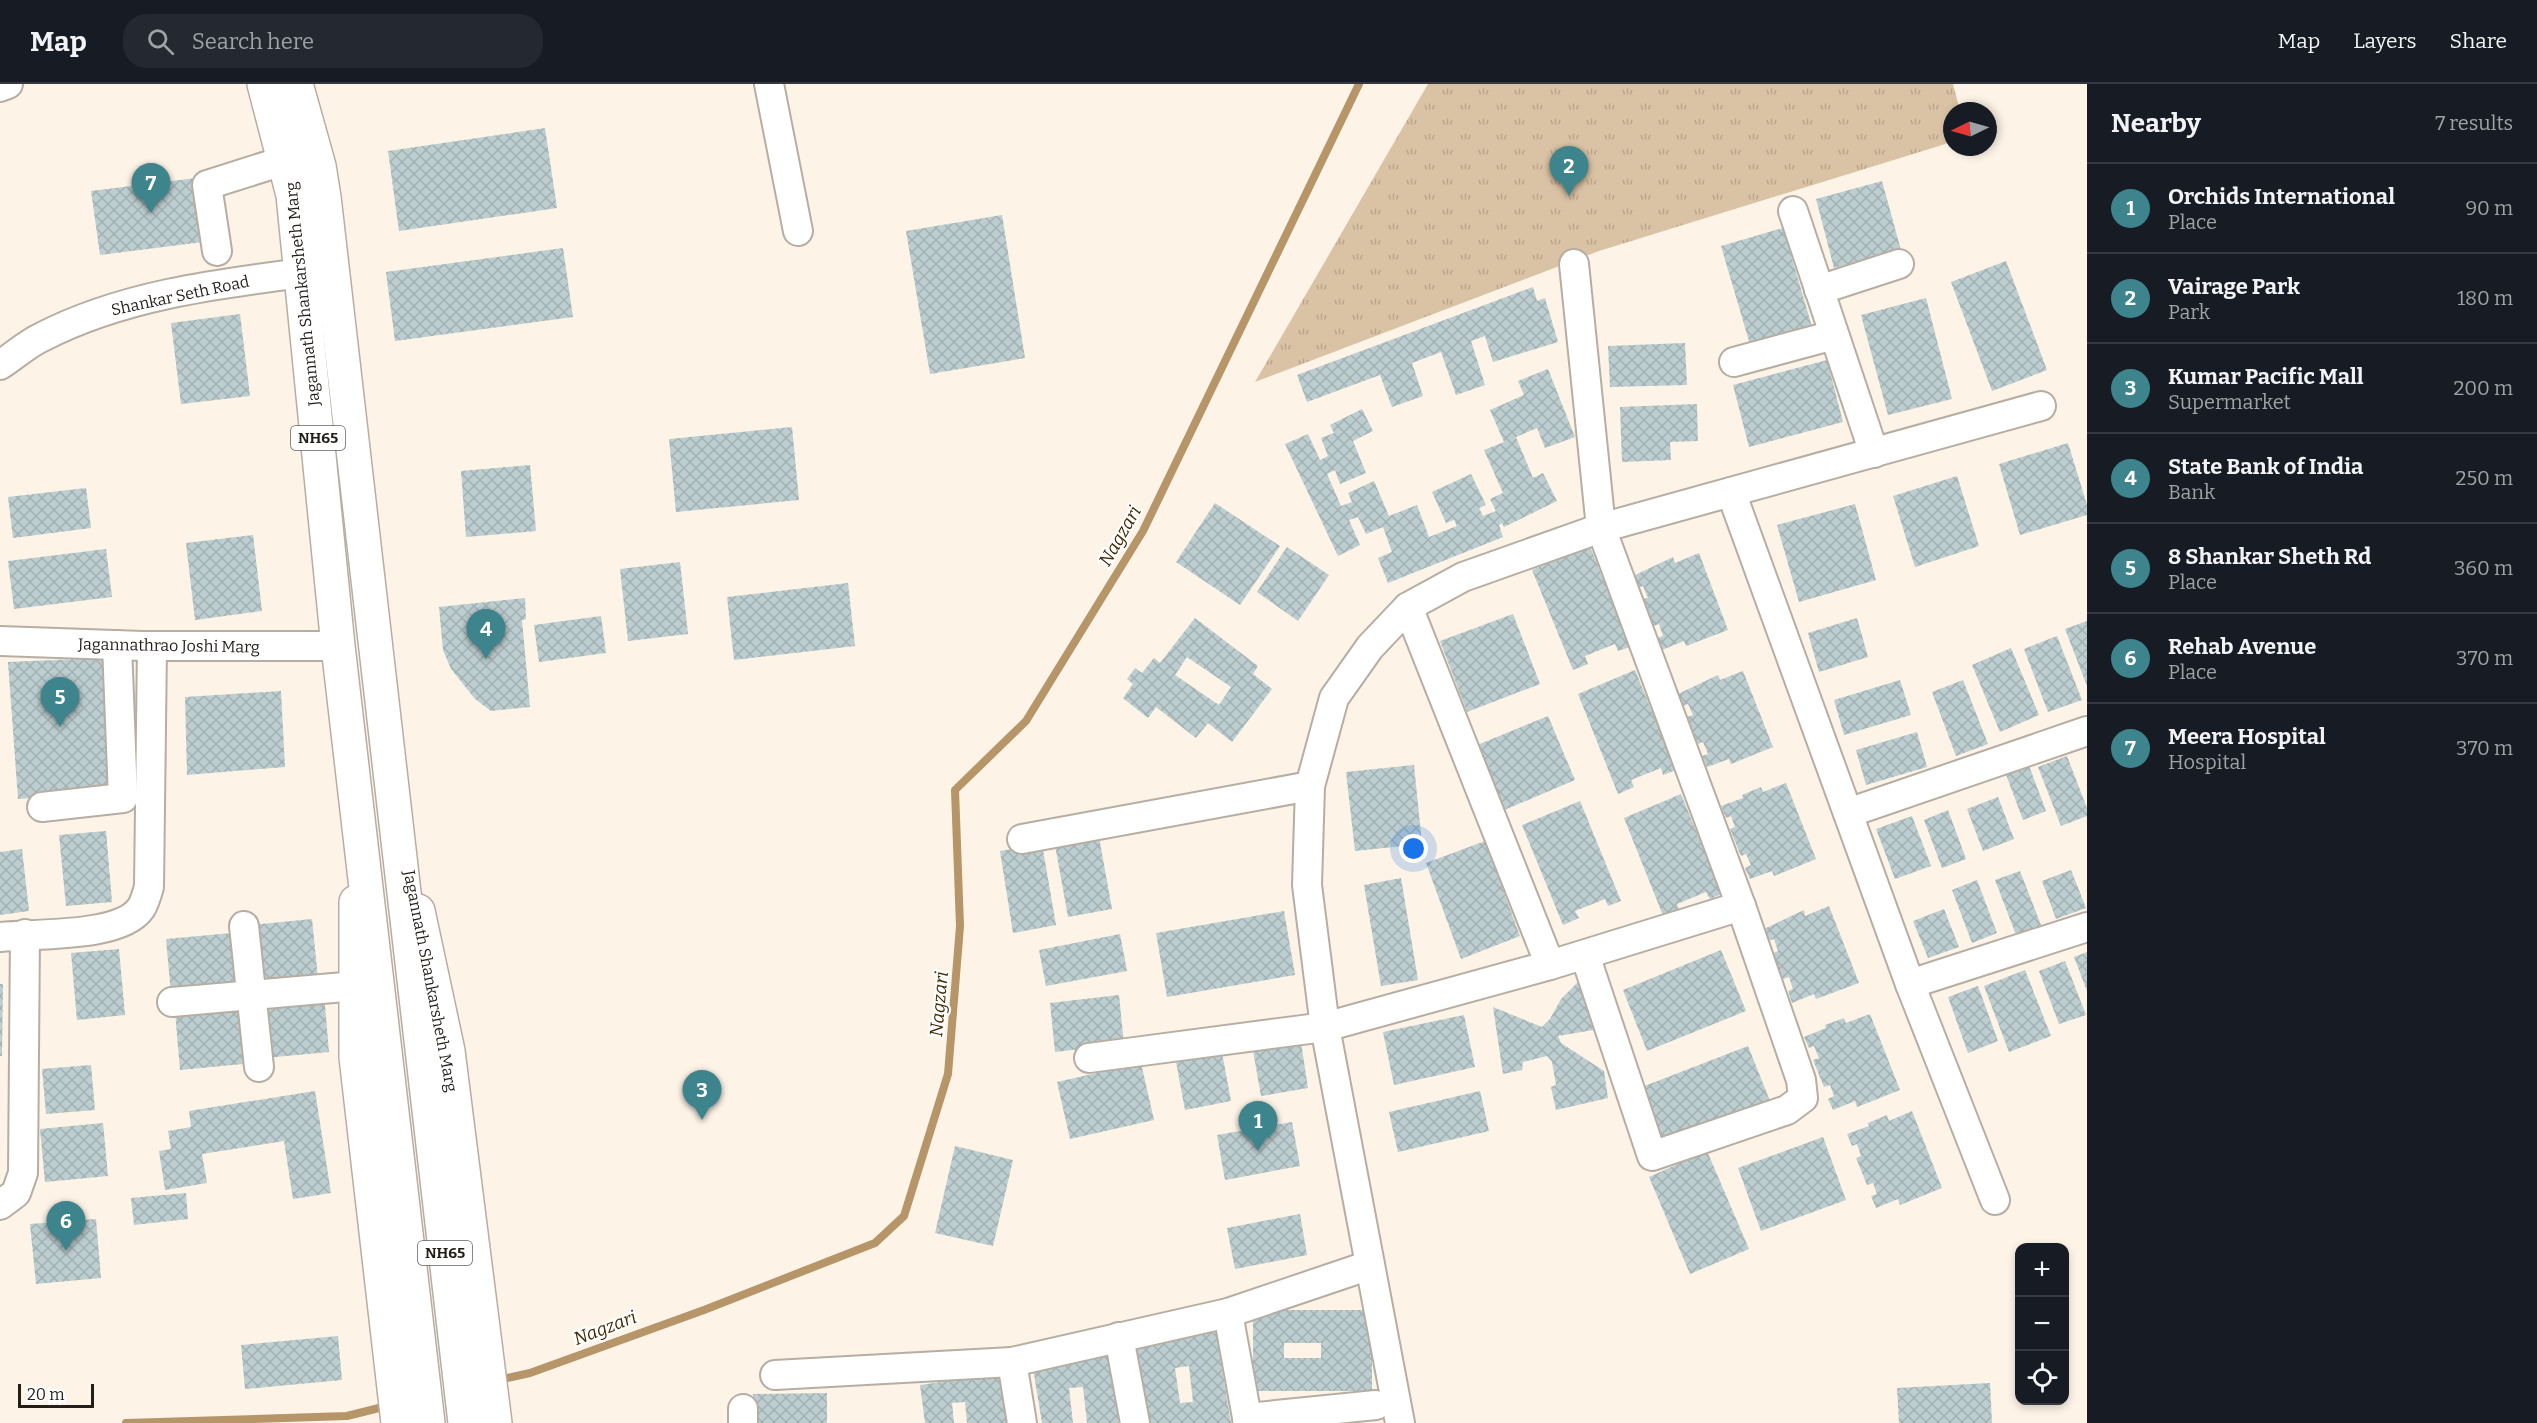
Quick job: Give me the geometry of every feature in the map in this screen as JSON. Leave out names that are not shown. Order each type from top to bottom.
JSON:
[{"type":"main road","name":"Jagannath Shankarsheth Marg","points":[[264,84],[298,166],[293,195],[338,646],[429,1423]]},
{"type":"main road","name":"Jagannath Shankarsheth Marg","points":[[296,84],[298,166],[391,789],[465,1423]]},
{"type":"main road","name":"Jagannath Shankarsheth Marg","points":[[391,789],[448,1051],[494,1415]]},
{"type":"main road","name":"Jagannath Shankarsheth Marg","points":[[356,794],[356,1057],[398,1423]]},
{"type":"street","points":[[0,87],[8,84]]},
{"type":"street","points":[[769,84],[798,231]]},
{"type":"street","points":[[217,251],[207,185],[298,166]]},
{"type":"street","points":[[1793,211],[1874,453]]},
{"type":"street","points":[[1574,264],[1601,528],[1742,906],[1802,1080],[1803,1098],[1787,1110],[1652,1156],[1585,955]]},
{"type":"street","points":[[1819,290],[1899,264]]},
{"type":"street","name":"Shankar Seth Road","points":[[0,365],[41,337],[116,307],[231,282],[302,273]]},
{"type":"street","points":[[1734,362],[1834,335]]},
{"type":"street","points":[[1400,1423],[1325,1027],[1307,885],[1310,786],[1334,698],[1370,647],[1408,607],[1463,577],[1601,528],[2041,406]]},
{"type":"street","points":[[1731,492],[1911,984],[1995,1200]]},
{"type":"street","points":[[1408,607],[1550,965]]},
{"type":"street","name":"Jagannathrao Joshi Marg","points":[[0,641],[152,646],[338,646]]},
{"type":"street","points":[[42,807],[123,798],[117,645]]},
{"type":"street","points":[[0,1205],[16,1193],[23,1173],[13,935],[103,930],[123,924],[141,909],[149,887],[152,646]]},
{"type":"street","points":[[1848,813],[2087,731]]},
{"type":"street","points":[[1022,839],[1310,786]]},
{"type":"street","points":[[1089,1058],[1325,1027],[1585,955],[1742,906]]},
{"type":"street","points":[[244,926],[259,1067]]},
{"type":"street","points":[[1911,984],[2087,927]]},
{"type":"street","points":[[172,1002],[356,986]]},
{"type":"street","points":[[775,1375],[1012,1362],[1228,1313],[1370,1265]]},
{"type":"street","points":[[1228,1313],[1247,1420],[1376,1405]]},
{"type":"street","points":[[1119,1337],[1136,1423]]},
{"type":"street","points":[[1012,1362],[1022,1423]]},
{"type":"green space","points":[[1428,84],[1953,84],[1958,102],[1943,102],[1943,145],[1599,251],[1255,382]]},
{"type":"building","points":[[545,128],[557,208],[399,231],[388,151]]},
{"type":"building","points":[[196,178],[203,242],[100,255],[91,191]]},
{"type":"building","points":[[1882,181],[1901,250],[1834,268],[1816,199]]},
{"type":"building","points":[[1002,215],[1025,358],[930,374],[906,231]]},
{"type":"building","points":[[1783,228],[1813,330],[1751,348],[1721,246]]},
{"type":"building","points":[[563,248],[573,317],[395,341],[386,272]]},
{"type":"building","points":[[2006,261],[2047,370],[1992,391],[1951,282]]},
{"type":"building","points":[[1533,287],[1537,301],[1545,298],[1558,342],[1493,362],[1485,336],[1471,341],[1485,385],[1456,395],[1441,352],[1412,363],[1423,396],[1392,407],[1380,375],[1307,402],[1297,375]]},
{"type":"building","points":[[1926,298],[1952,399],[1888,415],[1861,315]]},
{"type":"building","points":[[240,314],[250,396],[181,404],[171,323]]},
{"type":"building","points":[[1685,343],[1687,385],[1610,387],[1608,346]]},
{"type":"building","points":[[1827,360],[1843,422],[1749,447],[1733,385]]},
{"type":"building","points":[[1548,369],[1575,437],[1545,448],[1537,428],[1516,437],[1533,478],[1543,473],[1557,501],[1504,527],[1502,523],[1499,525],[1503,537],[1388,583],[1378,558],[1392,552],[1383,527],[1366,534],[1358,517],[1349,520],[1360,545],[1338,556],[1285,444],[1308,434],[1320,460],[1328,456],[1321,438],[1334,433],[1330,425],[1362,409],[1373,431],[1353,441],[1366,473],[1340,484],[1335,470],[1327,474],[1341,506],[1352,502],[1348,493],[1374,481],[1389,516],[1417,505],[1429,537],[1457,526],[1454,520],[1446,523],[1432,492],[1471,474],[1486,505],[1479,508],[1483,516],[1496,511],[1490,499],[1503,493],[1484,450],[1504,442],[1490,410],[1524,395],[1518,381]]},
{"type":"building","points":[[1697,404],[1698,441],[1670,442],[1671,460],[1622,462],[1620,407]]},
{"type":"building","points":[[792,427],[799,500],[676,512],[669,439]]},
{"type":"building","points":[[2068,443],[2087,505],[2087,515],[2020,535],[1999,464]]},
{"type":"building","points":[[530,465],[536,531],[466,537],[461,471]]},
{"type":"building","points":[[1957,476],[1979,546],[1915,567],[1893,496]]},
{"type":"building","points":[[86,488],[91,528],[13,538],[8,497]]},
{"type":"building","points":[[1215,503],[1280,546],[1240,605],[1176,562]]},
{"type":"building","points":[[1855,504],[1876,580],[1799,602],[1777,525]]},
{"type":"building","points":[[253,535],[262,611],[195,620],[186,543]]},
{"type":"building","points":[[1590,546],[1630,647],[1618,651],[1615,644],[1585,656],[1588,664],[1573,670],[1532,570]]},
{"type":"building","points":[[1287,547],[1329,575],[1298,621],[1257,592]]},
{"type":"building","points":[[106,549],[112,597],[14,609],[8,561]]},
{"type":"building","points":[[1699,553],[1728,630],[1686,646],[1684,641],[1662,650],[1657,638],[1663,636],[1659,624],[1653,626],[1642,599],[1648,598],[1643,586],[1638,588],[1633,576],[1673,557],[1675,563]]},
{"type":"building","points":[[680,562],[688,634],[628,641],[620,569]]},
{"type":"building","points":[[848,583],[855,646],[734,660],[727,597]]},
{"type":"building","points":[[525,598],[526,619],[522,620],[530,707],[491,711],[475,699],[451,669],[443,650],[439,607]]},
{"type":"building","points":[[1513,614],[1540,684],[1467,712],[1440,641]]},
{"type":"building","points":[[601,616],[606,653],[539,662],[534,625]]},
{"type":"building","points":[[1195,618],[1258,666],[1253,674],[1272,689],[1232,742],[1208,723],[1196,738],[1156,707],[1148,718],[1123,698],[1133,684],[1127,679],[1135,668],[1142,673],[1154,658],[1160,663]],"holes":[[[1187,657],[1231,687],[1219,705],[1175,675]]]},
{"type":"building","points":[[1857,618],[1868,657],[1819,672],[1808,633]]},
{"type":"building","points":[[2087,621],[2087,686],[2065,629]]},
{"type":"building","points":[[2057,636],[2082,700],[2048,712],[2024,649]]},
{"type":"building","points":[[2011,648],[2039,715],[2000,732],[1972,665]]},
{"type":"building","points":[[104,658],[110,792],[18,799],[8,662]]},
{"type":"building","points":[[1635,670],[1676,770],[1663,775],[1661,768],[1631,780],[1634,787],[1618,794],[1578,694]]},
{"type":"building","points":[[1743,671],[1773,747],[1731,764],[1729,759],[1707,767],[1702,756],[1708,754],[1703,742],[1698,744],[1687,717],[1693,715],[1688,704],[1683,706],[1678,694],[1718,675],[1720,680]]},
{"type":"building","points":[[1900,680],[1911,715],[1844,735],[1834,700]]},
{"type":"building","points":[[1963,680],[1988,744],[1956,756],[1932,692]]},
{"type":"building","points":[[281,691],[285,767],[187,775],[185,697]]},
{"type":"building","points":[[1548,716],[1575,780],[1502,811],[1475,746]]},
{"type":"building","points":[[1917,732],[1927,767],[1866,785],[1856,750]]},
{"type":"building","points":[[2067,756],[2087,808],[2087,816],[2061,826],[2038,767]]},
{"type":"building","points":[[2028,763],[2046,811],[2023,820],[2005,772]]},
{"type":"building","points":[[1414,765],[1422,844],[1355,851],[1346,772]]},
{"type":"building","points":[[1786,783],[1816,859],[1774,876],[1772,871],[1750,879],[1745,868],[1751,865],[1746,854],[1741,856],[1730,829],[1735,827],[1731,816],[1726,818],[1721,806],[1743,798],[1742,795],[1761,787],[1763,792]]},
{"type":"building","points":[[1681,794],[1722,894],[1710,899],[1706,892],[1677,904],[1680,912],[1664,918],[1624,818]]},
{"type":"building","points":[[1998,797],[2014,839],[1983,851],[1967,809]]},
{"type":"building","points":[[1580,801],[1621,901],[1608,906],[1605,899],[1575,911],[1579,918],[1563,925],[1522,825]]},
{"type":"building","points":[[1948,810],[1966,859],[1942,868],[1924,820]]},
{"type":"building","points":[[1912,816],[1931,866],[1895,879],[1876,829]]},
{"type":"building","points":[[106,831],[112,902],[66,906],[59,835]]},
{"type":"building","points":[[1099,837],[1112,909],[1068,917],[1055,845]]},
{"type":"building","points":[[1485,841],[1520,936],[1461,959],[1426,863]]},
{"type":"building","points":[[1042,844],[1056,925],[1013,933],[1000,851]]},
{"type":"building","points":[[22,849],[29,911],[0,915],[0,852]]},
{"type":"building","points":[[2071,870],[2086,908],[2056,919],[2042,881]]},
{"type":"building","points":[[2020,871],[2041,925],[2016,935],[1995,880]]},
{"type":"building","points":[[1401,878],[1418,980],[1381,986],[1364,885]]},
{"type":"building","points":[[1977,880],[1997,933],[1972,943],[1952,890]]},
{"type":"building","points":[[1829,906],[1859,983],[1816,999],[1814,994],[1792,1003],[1788,991],[1793,989],[1789,977],[1783,979],[1773,953],[1778,951],[1774,939],[1768,941],[1764,929],[1804,910],[1805,916]]},
{"type":"building","points":[[1944,909],[1959,947],[1928,958],[1913,921]]},
{"type":"building","points":[[1284,911],[1295,975],[1167,997],[1156,933]]},
{"type":"building","points":[[312,919],[318,979],[258,985],[252,925]]},
{"type":"building","points":[[232,933],[237,988],[171,994],[166,939]]},
{"type":"building","points":[[1120,934],[1127,971],[1046,986],[1039,950]]},
{"type":"building","points":[[119,949],[125,1015],[77,1020],[71,953]]},
{"type":"building","points":[[1721,950],[1746,1011],[1647,1051],[1623,990]]},
{"type":"building","points":[[2087,952],[2087,991],[2074,957]]},
{"type":"building","points":[[2065,961],[2086,1015],[2059,1024],[2039,971]]},
{"type":"building","points":[[2025,970],[2051,1036],[2009,1052],[1984,986]]},
{"type":"building","points":[[1581,979],[1593,1030],[1558,1036],[1561,1043],[1604,1071],[1608,1098],[1556,1110],[1551,1087],[1556,1085],[1552,1062],[1547,1056],[1523,1062],[1522,1070],[1503,1074],[1493,1007],[1542,1027],[1550,1019],[1561,999]]},
{"type":"building","points":[[0,984],[3,984],[2,1056],[0,1056]]},
{"type":"building","points":[[1978,986],[1998,1041],[1968,1053],[1948,997]]},
{"type":"building","points":[[324,994],[329,1052],[265,1058],[260,1000]]},
{"type":"building","points":[[1119,995],[1124,1044],[1055,1052],[1050,1003]]},
{"type":"building","points":[[237,1005],[243,1064],[180,1070],[175,1011]]},
{"type":"building","points":[[1870,1014],[1900,1090],[1857,1107],[1855,1101],[1833,1110],[1828,1099],[1834,1096],[1830,1085],[1824,1087],[1813,1060],[1819,1058],[1814,1046],[1809,1048],[1804,1037],[1826,1028],[1825,1025],[1844,1018],[1846,1023]]},
{"type":"building","points":[[1464,1015],[1475,1067],[1394,1085],[1383,1032]]},
{"type":"building","points":[[1299,1030],[1308,1088],[1261,1096],[1251,1039]]},
{"type":"building","points":[[1220,1042],[1231,1101],[1185,1110],[1174,1051]]},
{"type":"building","points":[[1748,1046],[1770,1101],[1663,1143],[1642,1087]]},
{"type":"building","points":[[1141,1063],[1154,1120],[1070,1139],[1057,1082]]},
{"type":"building","points":[[91,1065],[95,1110],[46,1114],[42,1069]]},
{"type":"building","points":[[315,1091],[331,1193],[293,1199],[284,1141],[202,1154],[207,1183],[165,1190],[159,1151],[171,1149],[168,1131],[191,1127],[189,1111]]},
{"type":"building","points":[[1480,1091],[1489,1131],[1398,1152],[1389,1112]]},
{"type":"building","points":[[1912,1111],[1942,1188],[1900,1205],[1898,1199],[1876,1208],[1871,1196],[1877,1194],[1873,1183],[1867,1185],[1856,1158],[1861,1156],[1857,1144],[1852,1146],[1847,1134],[1869,1126],[1868,1123],[1887,1115],[1889,1121]]},
{"type":"building","points":[[1292,1122],[1300,1166],[1225,1180],[1217,1135]]},
{"type":"building","points":[[103,1123],[108,1176],[45,1182],[40,1129]]},
{"type":"building","points":[[1823,1137],[1846,1200],[1761,1231],[1738,1168]]},
{"type":"building","points":[[955,1146],[1013,1160],[993,1246],[935,1233]]},
{"type":"building","points":[[1707,1151],[1749,1249],[1690,1274],[1649,1177]]},
{"type":"building","points":[[186,1193],[188,1219],[134,1225],[131,1198]]},
{"type":"building","points":[[1300,1214],[1307,1255],[1235,1269],[1227,1228]]},
{"type":"building","points":[[96,1219],[101,1278],[36,1284],[30,1224]]},
{"type":"building","points":[[1253,1310],[1372,1310],[1372,1391],[1253,1391]],"holes":[[[1284,1343],[1321,1343],[1321,1358],[1284,1358]]]},
{"type":"building","points":[[1216,1332],[1231,1423],[1149,1423],[1136,1345]],"holes":[[[1189,1366],[1193,1402],[1180,1403],[1175,1368]]]},
{"type":"building","points":[[338,1336],[342,1380],[245,1389],[241,1345]]},
{"type":"building","points":[[1108,1355],[1119,1423],[1087,1423],[1083,1387],[1069,1388],[1073,1423],[1042,1423],[1033,1368]]},
{"type":"building","points":[[1002,1373],[1009,1423],[967,1423],[965,1402],[952,1403],[954,1423],[925,1423],[920,1385]]},
{"type":"building","points":[[1990,1383],[1992,1423],[1899,1423],[1897,1388]]},
{"type":"building","points":[[827,1393],[827,1423],[753,1423],[753,1394]]},
{"type":"waterway","name":"Nagzari","points":[[498,1380],[530,1373],[704,1310],[875,1243],[904,1216],[948,1074],[960,926],[955,790],[1026,721],[1143,531],[1359,84]]},
{"type":"waterway","name":"Nagzari","points":[[126,1423],[347,1416],[387,1406]]},
{"type":"place","name":"Vairage Park","points":[[1569,196]]},
{"type":"place","name":"Meera Hospital","points":[[151,213]]},
{"type":"place","name":"State Bank of India","points":[[486,659]]},
{"type":"place","name":"8 Shankar Sheth Rd","points":[[60,727]]},
{"type":"place","name":"Kumar Pacific Mall","points":[[702,1120]]},
{"type":"place","name":"Orchids International","points":[[1258,1151]]},
{"type":"place","name":"Rehab Avenue","points":[[66,1251]]}]
